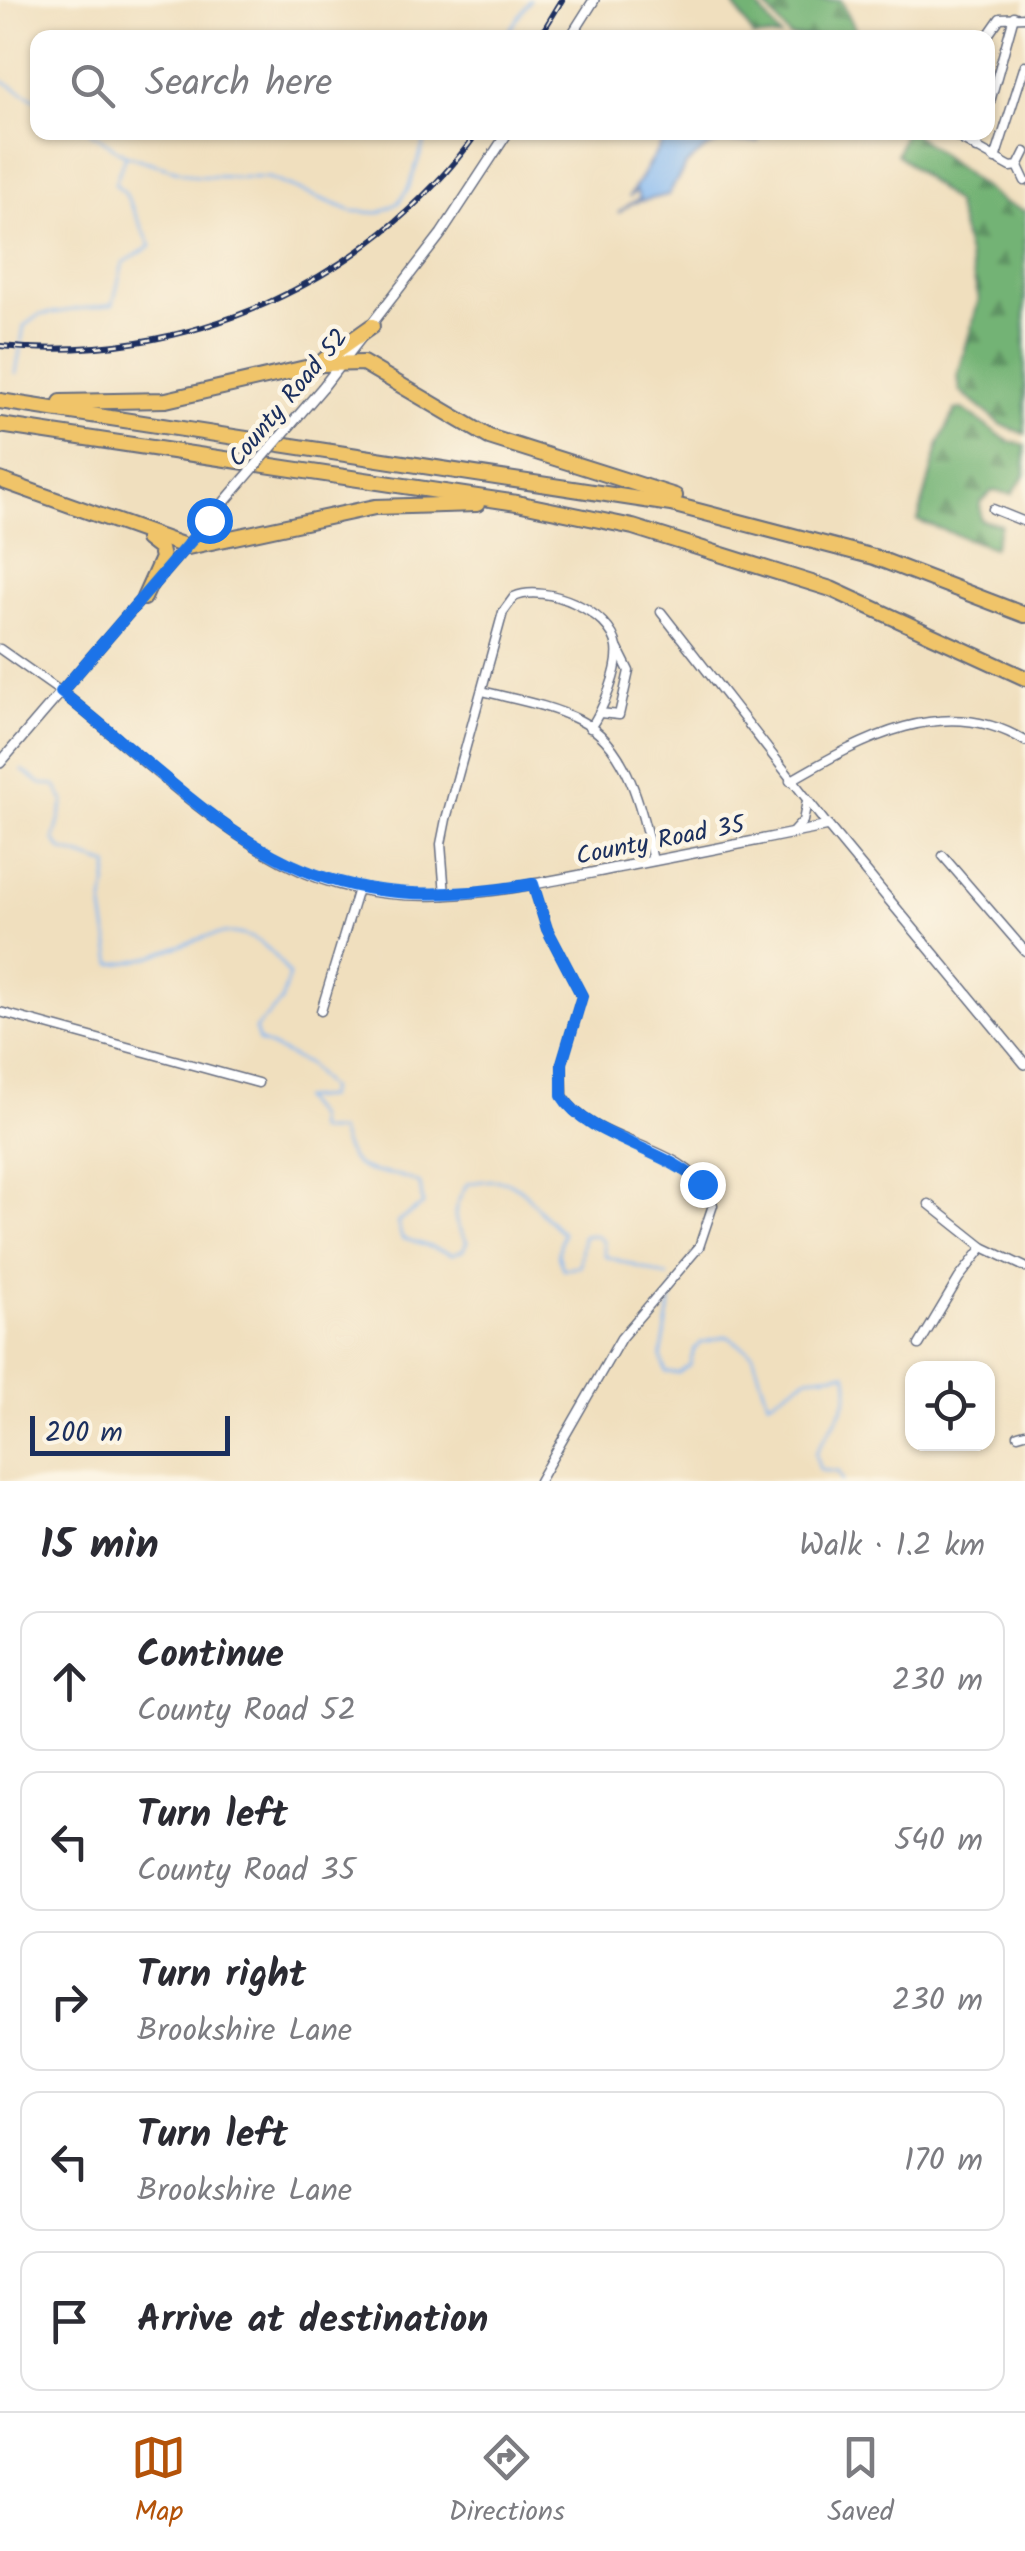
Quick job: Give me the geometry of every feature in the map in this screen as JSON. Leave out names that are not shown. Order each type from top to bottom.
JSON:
[{"type":"highway","points":[[309,367],[372,326]]},
{"type":"highway","points":[[0,400],[148,402],[204,394],[309,367],[344,361],[363,363],[452,418],[521,450],[912,570],[1025,615]]},
{"type":"highway","points":[[0,400],[635,497],[814,539]]},
{"type":"highway","points":[[0,425],[577,514],[681,540],[803,579],[940,635],[1025,678]]},
{"type":"highway","points":[[0,480],[188,548],[317,516],[386,506],[475,504],[577,514]]},
{"type":"highway","points":[[82,511],[150,540],[160,549],[162,558],[144,598]]},
{"type":"street","points":[[575,30],[594,0]]},
{"type":"street","points":[[995,84],[1014,16]]},
{"type":"street","points":[[990,30],[994,23],[1014,16],[1025,17]]},
{"type":"street","points":[[994,159],[1025,65]]},
{"type":"street","name":"County Road 52","points":[[0,763],[324,388],[442,234],[503,140]]},
{"type":"street","points":[[960,140],[994,159],[1018,166],[1025,181]]},
{"type":"street","points":[[976,150],[979,140]]},
{"type":"street","points":[[1018,166],[1025,152]]},
{"type":"street","points":[[993,509],[1025,522]]},
{"type":"street","points":[[445,895],[442,844],[506,605],[525,592],[540,591],[574,604],[607,626],[629,679],[618,715],[600,713]]},
{"type":"street","points":[[661,612],[790,781],[1025,1064]]},
{"type":"street","points":[[0,649],[61,692]]},
{"type":"street","points":[[590,728],[600,713],[618,649]]},
{"type":"street","points":[[482,691],[582,720],[613,749],[632,787],[653,860]]},
{"type":"street","name":"County Road 35","points":[[61,692],[172,787],[244,838],[303,872],[358,889],[445,895],[533,884],[828,826]]},
{"type":"street","points":[[790,781],[890,731],[930,720],[979,721],[1025,741]]},
{"type":"street","points":[[791,834],[806,815],[807,801]]},
{"type":"street","points":[[943,856],[1025,951]]},
{"type":"street","points":[[533,884],[547,929],[582,996],[562,1063],[562,1096],[582,1117],[645,1146],[694,1177],[707,1192],[713,1212],[699,1248],[611,1353],[539,1481]]},
{"type":"street","points":[[321,1012],[358,889]]},
{"type":"street","points":[[0,1012],[258,1083]]},
{"type":"street","points":[[929,1204],[984,1247],[1025,1267]]},
{"type":"street","points":[[919,1345],[958,1278],[984,1247]]},
{"type":"green space","points":[[731,0],[753,0],[776,30],[750,30]]},
{"type":"green space","points":[[761,0],[841,0],[856,30],[785,30]]},
{"type":"green space","points":[[902,140],[922,140],[1004,203],[1025,211],[1025,434],[1002,425],[960,391],[958,375],[979,299],[955,203],[897,154]]},
{"type":"green space","points":[[963,409],[1009,442],[1025,445],[1025,475],[1012,494],[992,491],[980,503],[981,520],[1001,525],[993,548],[918,521],[939,444],[955,410]]},
{"type":"water","points":[[664,140],[758,140],[721,142],[706,148],[686,165],[668,195],[633,203],[640,198],[636,191],[629,197]]},
{"type":"waterway","points":[[509,30],[530,0]]},
{"type":"waterway","points":[[0,79],[30,96]]},
{"type":"waterway","points":[[102,140],[125,155]]},
{"type":"waterway","points":[[16,374],[24,326],[39,315],[113,304],[123,263],[151,246],[125,193],[115,184],[125,155],[195,176],[269,178],[352,211],[379,213],[398,203],[408,189],[425,140]]},
{"type":"waterway","points":[[22,770],[41,784],[55,785],[64,801],[54,840],[62,850],[109,865],[103,909],[112,964],[229,933],[249,937],[269,950],[289,975],[281,1002],[255,1029],[259,1041],[307,1064],[329,1089],[327,1097],[301,1099],[316,1117],[317,1131],[339,1131],[345,1149],[361,1167],[420,1184],[423,1205],[397,1222],[402,1238],[452,1254],[463,1250],[467,1241],[457,1226],[455,1213],[467,1184],[502,1181],[523,1191],[563,1233],[558,1254],[563,1269],[580,1266],[583,1236],[594,1235],[603,1241],[605,1256],[667,1276]]},
{"type":"waterway","points":[[674,1285],[661,1357],[666,1372],[678,1373],[690,1365],[694,1349],[701,1343],[727,1336],[753,1354],[768,1402],[808,1377],[846,1373],[844,1405],[815,1454],[820,1470],[838,1472],[842,1481]]},
{"type":"railway","points":[[544,30],[562,0]]},
{"type":"railway","points":[[0,346],[69,348],[137,342],[204,327],[267,303],[327,272],[383,232],[433,186],[471,140]]},
{"type":"route","points":[[209,520],[61,692],[187,799],[303,872],[350,887],[411,896],[470,894],[533,884],[547,929],[582,996],[562,1063],[562,1096],[582,1117],[660,1155],[702,1184]]}]
